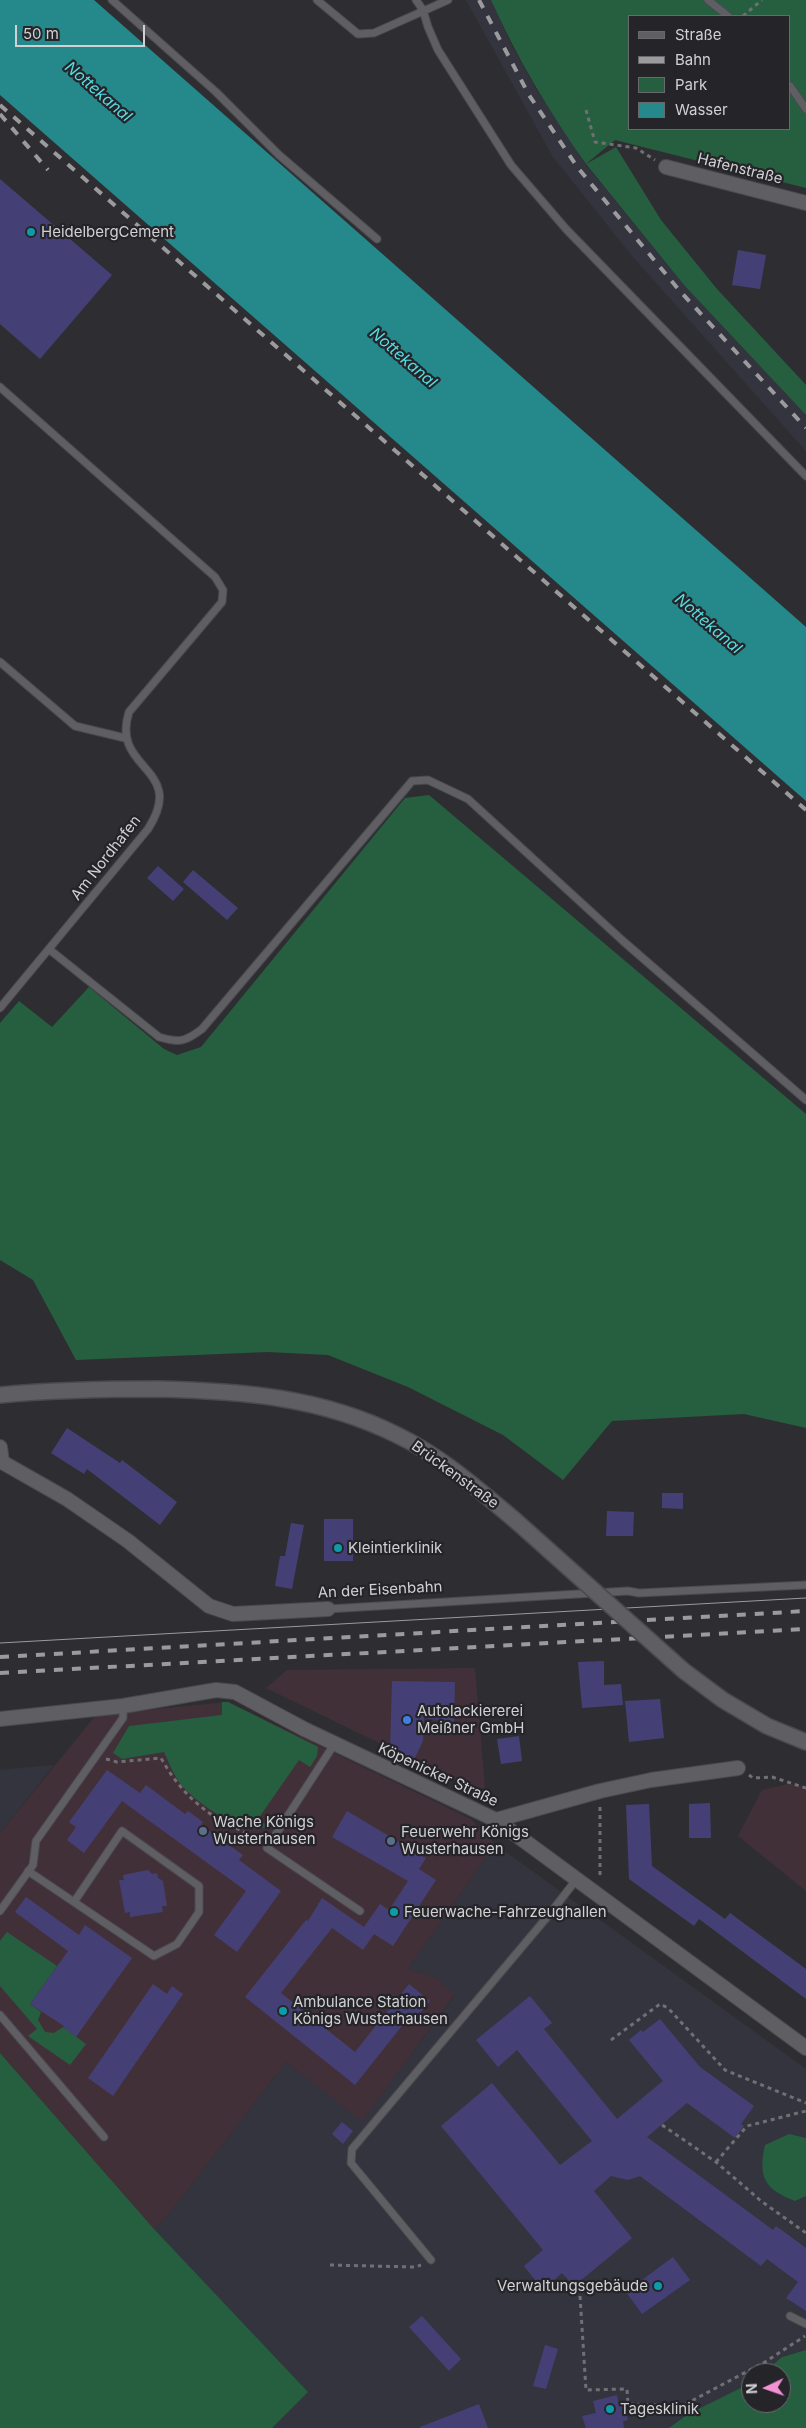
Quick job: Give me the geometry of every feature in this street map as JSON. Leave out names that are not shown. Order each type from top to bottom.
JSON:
[{"type":"main road","name":"Brückenstraße","points":[[0,1395],[116,1389],[220,1390],[272,1396],[322,1406],[368,1421],[427,1452],[474,1485],[684,1671],[723,1700],[767,1726],[806,1742]]},
{"type":"street","name":"Hafenstraße","points":[[666,168],[806,203]]},
{"type":"street","name":"An der Eisenbahn","points":[[0,1447],[1,1462],[67,1498],[128,1541],[209,1606],[233,1614],[328,1610]]},
{"type":"street","name":"Köpenicker Straße","points":[[0,1719],[122,1706],[216,1690],[235,1692],[304,1729],[496,1820],[806,2048]]},
{"type":"street","points":[[496,1820],[600,1791],[651,1780],[738,1768]]},
{"type":"lane","points":[[112,0],[216,92],[279,155],[377,239]]},
{"type":"lane","points":[[317,0],[358,34],[374,33],[448,0]]},
{"type":"lane","points":[[416,0],[423,10],[438,50],[511,165],[573,236],[806,476]]},
{"type":"lane","points":[[708,0],[727,15]]},
{"type":"lane","points":[[791,87],[806,109]]},
{"type":"lane","points":[[0,387],[215,577],[223,590],[222,602],[129,712],[125,724],[125,738],[75,726],[0,662]]},
{"type":"lane","name":"Am Nordhafen","points":[[0,1008],[50,950],[158,814],[160,798],[157,782],[130,749],[125,738]]},
{"type":"lane","points":[[50,950],[159,1037],[176,1042],[190,1038],[202,1029],[412,781],[428,780],[468,799],[623,941],[806,1100]]},
{"type":"lane","name":"An der Eisenbahn","points":[[328,1610],[628,1591],[639,1593],[806,1585]]},
{"type":"lane","points":[[0,1911],[32,1865],[36,1841],[123,1718],[122,1706]]},
{"type":"lane","points":[[335,1743],[267,1848],[360,1911]]},
{"type":"lane","points":[[28,1871],[154,1956],[177,1944],[199,1912],[199,1886],[122,1831],[74,1902]]},
{"type":"lane","points":[[431,2260],[351,2162],[352,2149],[548,1916],[576,1880]]},
{"type":"lane","points":[[0,2015],[104,2137]]},
{"type":"lane","points":[[790,2316],[806,2324]]},
{"type":"path","points":[[744,15],[762,0]]},
{"type":"path","points":[[586,110],[595,142],[636,148],[666,168]]},
{"type":"path","points":[[98,1753],[107,1759],[117,1762],[161,1758],[180,1787],[190,1798],[223,1821],[243,1830],[267,1848]]},
{"type":"path","points":[[738,1768],[753,1778],[772,1777],[806,1788]]},
{"type":"path","points":[[600,1791],[601,1897]]},
{"type":"path","points":[[611,2040],[660,2004],[668,2008],[725,2070],[806,2103]]},
{"type":"path","points":[[716,2162],[747,2126],[806,2111]]},
{"type":"path","points":[[662,2125],[716,2162],[761,2201],[806,2233]]},
{"type":"path","points":[[330,2265],[415,2267],[431,2260]]},
{"type":"path","points":[[580,2296],[586,2390],[627,2389],[628,2404],[682,2406],[765,2362],[802,2337]]},
{"type":"shaded area","points":[[466,0],[491,0],[510,42],[536,89],[586,165],[684,285],[806,415],[806,451],[632,256],[553,157]]},
{"type":"shaded area","points":[[475,1668],[485,1788],[474,1789],[266,1688],[287,1670]]},
{"type":"shaded area","points":[[228,1702],[471,1819],[495,1844],[408,1969],[437,1978],[455,1994],[362,2122],[286,2062],[170,2213],[154,2229],[0,2053],[0,1833],[96,1715]]},
{"type":"shaded area","points":[[54,1765],[0,1833],[0,1770]]},
{"type":"shaded area","points":[[788,1784],[806,1787],[806,1891],[738,1836],[762,1790]]},
{"type":"shaded area","points":[[495,1844],[806,2069],[806,2350],[782,2357],[775,2363],[741,2363],[741,2388],[688,2414],[669,2428],[272,2428],[308,2392],[154,2229],[170,2213],[286,2062],[362,2121],[455,1995],[437,1978],[408,1969]]},
{"type":"green space","points":[[491,0],[806,0],[806,188],[615,140],[586,164],[559,125],[512,43]]},
{"type":"green space","points":[[616,147],[661,220],[717,289],[806,385],[806,415],[684,285],[586,164]]},
{"type":"green space","points":[[429,795],[806,1114],[806,1428],[744,1414],[612,1421],[563,1480],[503,1435],[408,1387],[328,1355],[268,1352],[76,1360],[33,1280],[0,1260],[0,1023],[19,1001],[52,1027],[89,987],[164,1049],[177,1055],[201,1047],[405,798]]},
{"type":"green space","points":[[222,1702],[228,1702],[318,1747],[317,1756],[310,1767],[299,1760],[258,1819],[268,1826],[259,1829],[236,1824],[210,1810],[189,1793],[174,1774],[164,1752],[122,1759],[113,1753],[129,1726],[222,1715]]},
{"type":"green space","points":[[7,1932],[57,1966],[30,2004],[41,2012],[38,2020],[45,2032],[54,2033],[63,2027],[86,2044],[70,2065],[28,2036],[37,2029],[0,1986],[0,1941]]},
{"type":"green space","points":[[0,2053],[154,2229],[308,2392],[272,2428],[0,2428]]},
{"type":"green space","points":[[789,2134],[806,2138],[806,2196],[795,2201],[776,2192],[770,2186],[763,2174],[762,2166],[765,2145]]},
{"type":"green space","points":[[806,2350],[806,2428],[669,2428],[688,2414],[741,2388],[741,2413],[791,2413],[791,2363],[775,2363],[782,2357]]},
{"type":"water","name":"Nottekanal","points":[[0,0],[94,0],[806,627],[806,801],[0,95]]},
{"type":"building","name":"HeidelbergCement","points":[[0,179],[112,275],[40,359],[0,324]]},
{"type":"building","points":[[738,250],[766,255],[760,289],[732,285]]},
{"type":"building","points":[[158,866],[184,889],[173,901],[147,878]]},
{"type":"building","points":[[193,870],[238,908],[227,920],[183,882]]},
{"type":"building","points":[[67,1428],[120,1463],[122,1460],[177,1502],[160,1525],[87,1469],[84,1474],[51,1453]]},
{"type":"building","points":[[662,1493],[683,1493],[683,1509],[662,1508]]},
{"type":"building","points":[[607,1511],[634,1512],[633,1536],[606,1536]]},
{"type":"building","name":"Kleintierklinik","points":[[324,1519],[353,1519],[353,1561],[324,1561]]},
{"type":"building","points":[[291,1523],[304,1525],[292,1589],[275,1586],[280,1556],[285,1556]]},
{"type":"building","points":[[604,1661],[604,1685],[621,1684],[623,1705],[582,1708],[578,1662]]},
{"type":"building","name":"Autolackiererei Meißner GmbH","points":[[392,1681],[455,1682],[454,1722],[424,1718],[423,1741],[414,1760],[390,1750]]},
{"type":"building","points":[[660,1699],[664,1738],[629,1742],[625,1701]]},
{"type":"building","points":[[519,1736],[522,1761],[501,1764],[497,1739]]},
{"type":"building","points":[[107,1770],[140,1793],[146,1785],[185,1814],[188,1811],[203,1822],[201,1825],[243,1855],[239,1860],[281,1891],[237,1952],[214,1935],[246,1891],[122,1801],[84,1853],[67,1840],[76,1827],[69,1822]]},
{"type":"building","points":[[710,1803],[711,1838],[689,1838],[689,1804]]},
{"type":"building","points":[[649,1804],[652,1866],[725,1919],[730,1913],[806,1969],[806,1999],[699,1919],[694,1926],[629,1879],[626,1805]]},
{"type":"building","points":[[347,1811],[426,1858],[419,1869],[436,1880],[393,1946],[374,1934],[363,1950],[332,1928],[281,1993],[355,2052],[409,1984],[430,2001],[410,2026],[405,2022],[355,2085],[245,1997],[306,1920],[308,1921],[322,1898],[364,1927],[380,1904],[389,1910],[408,1881],[332,1837]]},
{"type":"building","points":[[148,1870],[152,1874],[157,1873],[158,1878],[163,1881],[167,1906],[162,1906],[163,1912],[130,1917],[130,1912],[125,1913],[119,1880],[124,1880],[123,1875]]},
{"type":"building","points":[[26,1897],[79,1935],[85,1925],[132,1958],[76,2037],[64,2026],[30,2004],[68,1951],[15,1912]]},
{"type":"building","points":[[153,1984],[167,1994],[172,1986],[183,1994],[113,2096],[88,2078]]},
{"type":"building","points":[[530,1996],[552,2023],[544,2029],[617,2119],[663,2081],[629,2040],[641,2030],[643,2032],[660,2019],[700,2067],[754,2106],[741,2124],[744,2126],[735,2138],[687,2103],[647,2137],[773,2230],[776,2226],[806,2248],[806,2311],[786,2298],[798,2282],[767,2259],[761,2266],[640,2176],[628,2180],[611,2176],[594,2191],[632,2238],[574,2286],[562,2273],[543,2290],[524,2266],[543,2250],[441,2126],[492,2083],[560,2165],[592,2141],[517,2050],[498,2067],[476,2040]]},
{"type":"building","points":[[342,2122],[353,2131],[343,2144],[332,2134]]},
{"type":"building","name":"Verwaltungsgebäude","points":[[673,2257],[690,2280],[642,2314],[626,2292]]},
{"type":"building","points":[[422,2316],[461,2359],[449,2371],[409,2327]]},
{"type":"building","points":[[545,2345],[558,2349],[546,2389],[533,2386]]},
{"type":"building","name":"Tagesklinik","points":[[617,2395],[619,2406],[624,2405],[628,2420],[623,2421],[624,2428],[586,2428],[582,2416],[596,2413],[593,2401]]},
{"type":"building","points":[[479,2404],[488,2428],[420,2428],[420,2427]]},
{"type":"tram line","points":[[0,1643],[806,1598]]},
{"type":"railway","points":[[479,0],[529,95],[578,168],[679,290],[806,428]]},
{"type":"railway","points":[[0,105],[806,810]]},
{"type":"railway","points":[[0,114],[48,170]]},
{"type":"railway","points":[[0,1657],[806,1611]]},
{"type":"railway","points":[[0,1673],[806,1629]]},
{"type":"place","name":"HeidelbergCement","points":[[31,232]]},
{"type":"place","name":"Kleintierklinik","points":[[338,1548]]},
{"type":"place","name":"Autolackiererei Meißner GmbH","points":[[407,1720]]},
{"type":"place","name":"Wache Königs Wusterhausen","points":[[203,1831]]},
{"type":"place","name":"Feuerwehr Königs Wusterhausen","points":[[391,1841]]},
{"type":"place","name":"Feuerwache-Fahrzeughallen","points":[[394,1912]]},
{"type":"place","name":"Ambulance Station Königs Wusterhausen","points":[[283,2011]]},
{"type":"place","name":"Verwaltungsgebäude","points":[[658,2286]]},
{"type":"place","name":"Tagesklinik","points":[[610,2409]]}]
